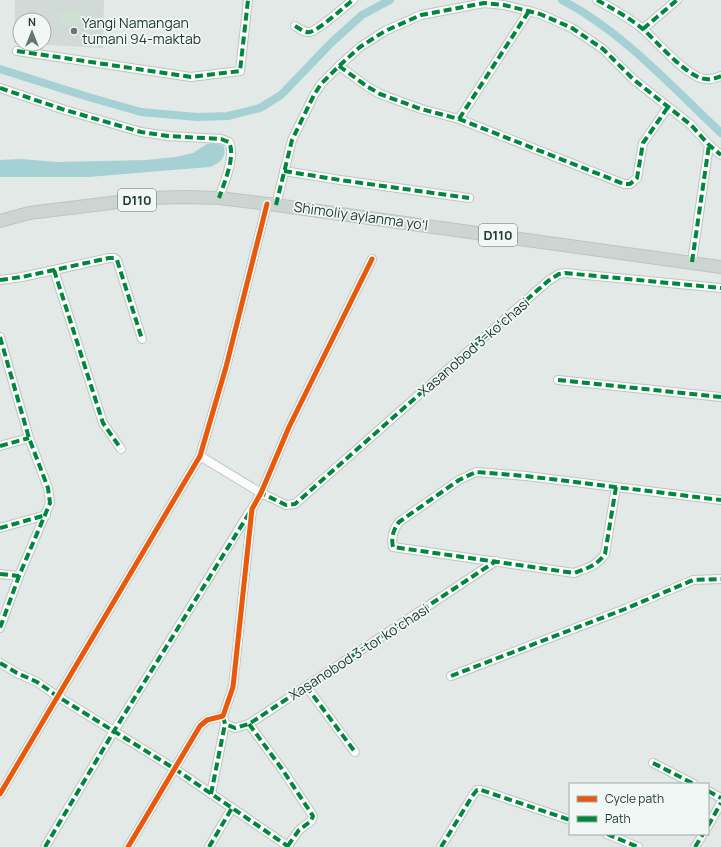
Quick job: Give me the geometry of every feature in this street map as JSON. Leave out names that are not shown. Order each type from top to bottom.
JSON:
[{"type":"main road","name":"Shimoliy aylanma yoʻl","points":[[0,220],[29,213],[151,198],[185,196],[219,198],[721,267]]},
{"type":"street","points":[[24,52],[191,77],[240,71],[248,0]]},
{"type":"street","points":[[296,26],[304,31],[310,32],[323,24],[353,0]]},
{"type":"street","points":[[597,0],[614,9],[643,29],[666,52],[693,75],[705,80],[715,79],[721,76]]},
{"type":"street","points":[[643,29],[677,0]]},
{"type":"street","points":[[0,794],[200,456],[271,204],[284,171],[292,140],[321,84],[360,47],[378,35],[421,15],[484,3],[504,2],[540,14],[572,28],[603,48],[633,79],[691,125],[709,145],[721,155]]},
{"type":"street","points":[[458,119],[529,11]]},
{"type":"street","points":[[339,66],[380,94],[420,110],[458,119],[618,183],[630,184],[637,178],[643,143],[668,107]]},
{"type":"street","points":[[0,88],[65,110],[141,132],[168,136],[221,138],[229,142],[232,156],[219,198]]},
{"type":"street","points":[[692,262],[709,145]]},
{"type":"street","points":[[284,171],[469,198]]},
{"type":"street","points":[[0,280],[22,277],[114,258],[117,260],[142,339]]},
{"type":"street","points":[[45,847],[114,731],[252,509],[289,426],[372,259]]},
{"type":"street","points":[[54,270],[103,423],[121,449]]},
{"type":"street","name":"Xasanobod 3-koʻchasi","points":[[200,456],[260,493],[286,505],[295,504],[548,281],[559,274],[565,273],[721,288]]},
{"type":"street","points":[[0,337],[4,363],[50,497],[50,503],[46,514],[19,576],[0,628]]},
{"type":"street","points":[[558,380],[721,397]]},
{"type":"street","points":[[0,446],[29,438]]},
{"type":"street","points":[[616,487],[605,554],[599,562],[593,566],[574,573],[393,548],[393,534],[399,522],[459,480],[476,472],[526,476],[616,487],[721,500]]},
{"type":"street","points":[[211,794],[224,720],[233,687],[252,509]]},
{"type":"street","points":[[0,528],[46,514]]},
{"type":"street","name":"Xasanobod 3-tor koʻchasi","points":[[224,720],[235,728],[249,724],[496,562]]},
{"type":"street","points":[[0,574],[19,576]]},
{"type":"street","points":[[451,676],[600,619],[693,580],[721,579]]},
{"type":"street","points":[[0,663],[37,682],[175,769],[288,846],[299,830],[311,820],[313,816],[282,769],[249,724]]},
{"type":"street","points":[[306,686],[355,752]]},
{"type":"street","points":[[128,847],[200,726],[207,720],[224,720]]},
{"type":"street","points":[[653,763],[692,783]]},
{"type":"street","points":[[441,847],[477,790],[481,790],[569,820]]},
{"type":"street","points":[[709,792],[721,798]]},
{"type":"street","points":[[709,824],[721,803]]},
{"type":"street","points":[[209,847],[232,808]]},
{"type":"street","points":[[609,835],[638,847]]},
{"type":"street","points":[[696,847],[702,835]]},
{"type":"shaded area","name":"Yangi Namangan tumani 94-maktab","points":[[15,0],[104,0],[103,48],[52,45],[52,12],[15,12]]},
{"type":"green space","points":[[59,12],[84,12],[84,25],[59,25]]},
{"type":"water","points":[[212,143],[223,145],[224,156],[220,162],[209,167],[88,177],[0,177],[0,160],[20,159],[58,162],[146,160],[176,157],[193,153],[207,144]]},
{"type":"waterway","points":[[0,69],[141,112],[197,117],[228,116],[260,108],[281,95],[332,42],[362,15],[390,0]]},
{"type":"waterway","points":[[562,0],[606,28],[626,44],[646,61],[721,133]]},
{"type":"marked path","points":[[24,52],[191,77],[240,71],[248,0]]},
{"type":"marked path","points":[[295,26],[306,32],[310,32],[325,23],[353,0]]},
{"type":"marked path","points":[[597,0],[639,26],[682,67],[691,73],[708,79],[714,79],[721,76]]},
{"type":"marked path","points":[[643,29],[677,0]]},
{"type":"marked path","points":[[276,205],[292,140],[314,95],[321,84],[339,66],[360,47],[385,31],[421,15],[484,3],[504,5],[540,14],[572,28],[603,49],[633,79],[691,125],[709,145],[721,155]]},
{"type":"marked path","points":[[459,119],[529,11]]},
{"type":"marked path","points":[[339,66],[380,94],[421,109],[459,119],[624,184],[630,184],[637,178],[643,143],[668,107]]},
{"type":"marked path","points":[[0,88],[65,110],[141,132],[168,136],[221,139],[229,142],[231,148],[230,162],[219,198]]},
{"type":"marked path","points":[[692,262],[709,145]]},
{"type":"marked path","points":[[284,171],[469,198]]},
{"type":"marked path","points":[[0,280],[22,277],[114,258],[117,260],[142,339]]},
{"type":"marked path","points":[[54,270],[103,423],[121,449]]},
{"type":"marked path","points":[[262,490],[261,493],[286,505],[295,504],[548,281],[559,274],[565,273],[721,288]]},
{"type":"marked path","points":[[0,337],[29,438],[48,488],[50,503],[19,576],[0,628]]},
{"type":"marked path","points":[[558,380],[721,397]]},
{"type":"marked path","points":[[0,446],[29,438]]},
{"type":"marked path","points":[[616,487],[605,554],[595,564],[574,573],[393,547],[393,534],[399,522],[459,480],[476,472],[526,476],[721,500]]},
{"type":"marked path","points":[[45,847],[114,731],[250,512]]},
{"type":"marked path","points":[[0,528],[46,515]]},
{"type":"marked path","points":[[223,716],[225,724],[235,728],[249,724],[496,561]]},
{"type":"marked path","points":[[0,574],[19,576]]},
{"type":"marked path","points":[[451,676],[625,609],[693,580],[721,579]]},
{"type":"marked path","points":[[0,663],[37,682],[175,769],[289,847]]},
{"type":"marked path","points":[[306,686],[355,752]]},
{"type":"marked path","points":[[211,794],[225,724]]},
{"type":"marked path","points":[[249,724],[282,769],[313,816],[311,821],[299,830],[287,847]]},
{"type":"marked path","points":[[653,763],[692,783]]},
{"type":"marked path","points":[[441,847],[477,790],[481,790],[569,820]]},
{"type":"marked path","points":[[709,792],[721,798]]},
{"type":"marked path","points":[[709,824],[721,803]]},
{"type":"marked path","points":[[209,847],[232,808]]},
{"type":"marked path","points":[[609,835],[638,847]]},
{"type":"marked path","points":[[695,847],[702,835]]},
{"type":"cycle path","points":[[0,794],[200,456],[226,367],[267,204]]},
{"type":"cycle path","points":[[128,847],[200,726],[207,720],[223,716],[233,687],[252,509],[261,493],[289,427],[372,259]]},
{"type":"place","name":"Yangi Namangan tumani 94-maktab","points":[[74,31]]}]
